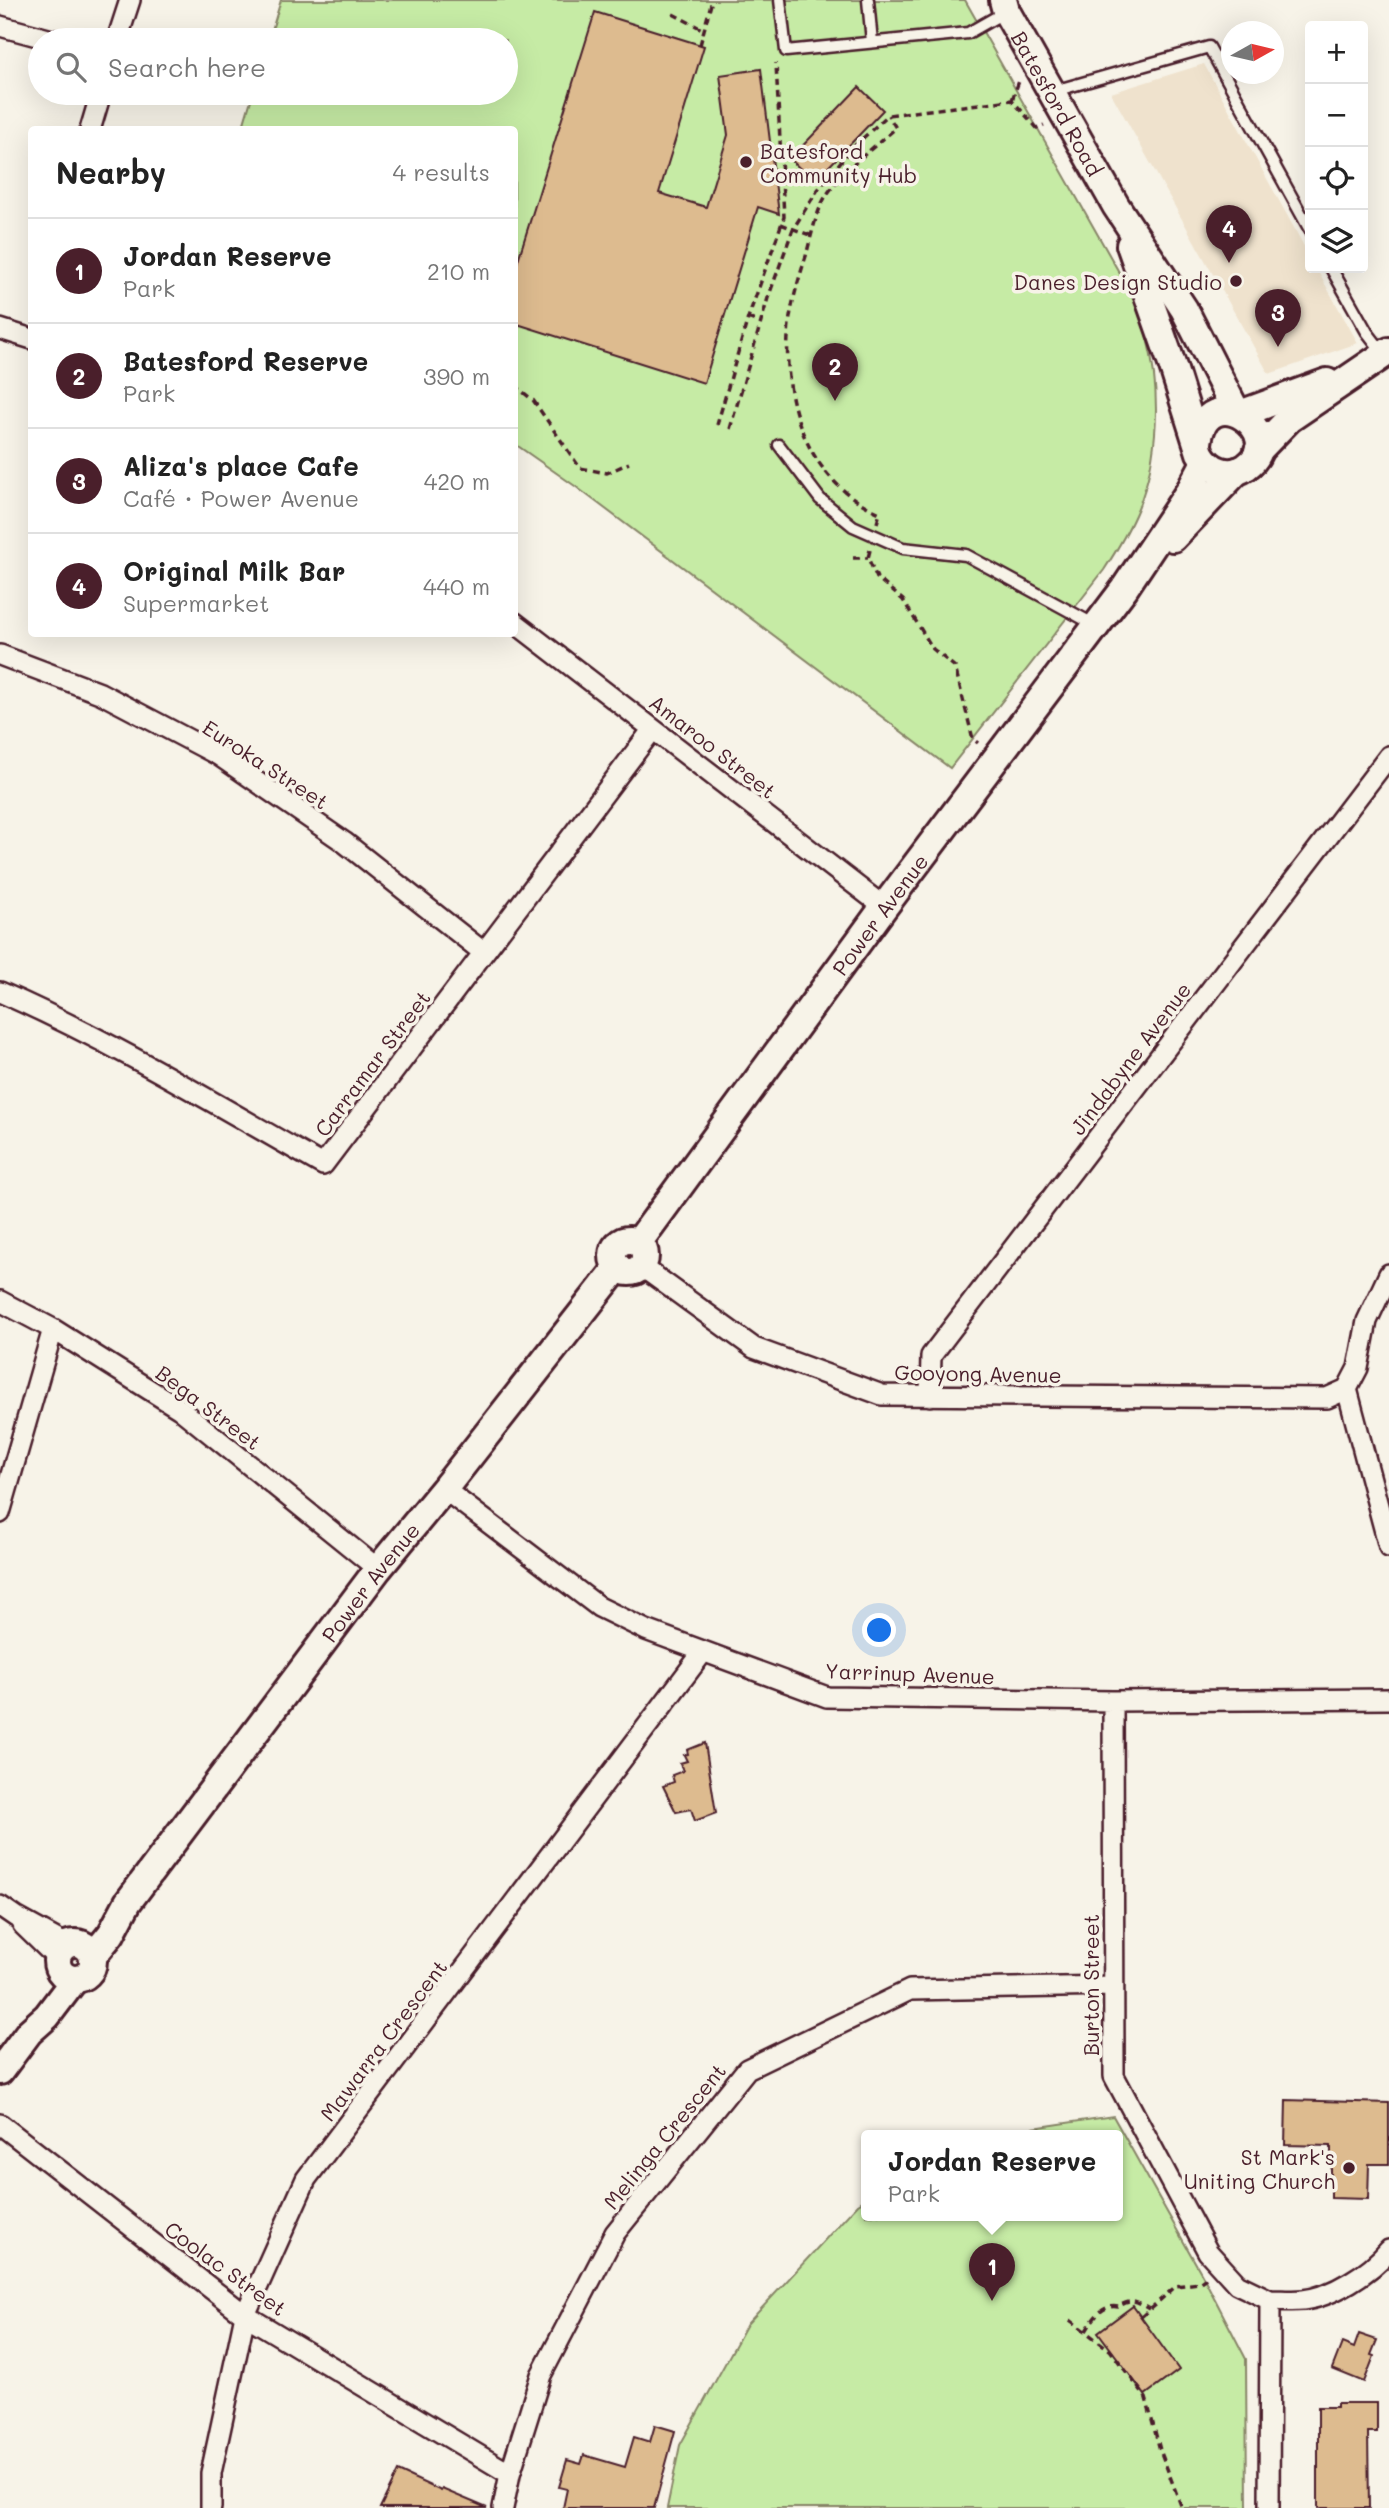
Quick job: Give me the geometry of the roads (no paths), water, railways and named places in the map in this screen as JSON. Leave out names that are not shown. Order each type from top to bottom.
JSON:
[{"type":"street","points":[[121,28],[130,0]]},
{"type":"street","name":"Batesford Road","points":[[1005,6],[1116,206],[1184,309],[1238,413]]},
{"type":"street","points":[[0,26],[28,34]]},
{"type":"street","points":[[91,126],[97,105]]},
{"type":"street","name":"Batesford Road","points":[[1116,206],[1201,452]]},
{"type":"street","points":[[0,329],[28,332]]},
{"type":"street","points":[[1380,358],[1289,419],[1246,467],[1225,472],[1214,469],[1201,452],[1199,433],[1209,418],[1218,413],[1238,413],[1380,358]]},
{"type":"street","points":[[1238,413],[1256,429],[1258,451]]},
{"type":"street","name":"Power Avenue","points":[[0,2071],[29,2032],[71,1958],[110,1914],[128,1902],[378,1569],[632,1258],[884,907],[1124,589],[1190,490],[1201,452]]},
{"type":"street","name":"Power Avenue","points":[[1124,589],[1237,471]]},
{"type":"street","name":"Amaroo Street","points":[[518,625],[884,907]]},
{"type":"street","name":"Euroka Street","points":[[0,655],[100,693],[218,755],[344,842],[483,952]]},
{"type":"street","name":"Carramar Street","points":[[0,992],[45,1012],[175,1081],[323,1165],[653,729]]},
{"type":"street","name":"Jindabyne Avenue","points":[[930,1396],[931,1356],[1389,756]]},
{"type":"street","name":"Gooyong Avenue","points":[[632,1258],[754,1348],[882,1395],[1326,1398],[1347,1389]]},
{"type":"street","points":[[1389,1274],[1367,1321],[1358,1368],[1347,1389],[1389,1547]]},
{"type":"street","name":"Bega Street","points":[[0,1301],[53,1329],[180,1409],[378,1569]]},
{"type":"street","points":[[0,1513],[53,1329]]},
{"type":"street","name":"Yarrinup Avenue","points":[[444,1489],[599,1606],[646,1630],[827,1697],[1113,1701],[1389,1699]]},
{"type":"street","name":"Mawarra Crescent","points":[[211,2508],[211,2473],[245,2315],[306,2179],[703,1652]]},
{"type":"street","name":"Burton Street","points":[[1113,1701],[1114,2076],[1208,2252],[1237,2284],[1270,2300]]},
{"type":"street","points":[[8,1911],[71,1958]]},
{"type":"street","name":"Melinga Crescent","points":[[503,2508],[510,2474],[541,2375],[615,2233],[747,2069],[910,1990],[1113,1986]]},
{"type":"street","name":"Coolac Street","points":[[0,2124],[245,2315],[510,2474]]},
{"type":"street","points":[[1269,2508],[1270,2300],[1306,2300],[1343,2286],[1379,2262],[1389,2250]]},
{"type":"lane","points":[[780,0],[786,51],[968,33],[1005,6]]},
{"type":"lane","points":[[868,0],[873,42]]},
{"type":"lane","points":[[1052,92],[1209,47],[1305,221]]},
{"type":"lane","points":[[1334,273],[1380,358]]},
{"type":"lane","points":[[779,445],[820,499],[853,526],[903,548],[966,555],[1096,625]]},
{"type":"place","name":"Batesford Community Hub","points":[[746,162]]},
{"type":"place","name":"Original Milk Bar","points":[[1229,263]]},
{"type":"place","name":"Danes Design Studio","points":[[1236,281]]},
{"type":"place","name":"Aliza's place Cafe","points":[[1278,347]]},
{"type":"place","name":"Batesford Reserve","points":[[835,401]]},
{"type":"place","name":"St Mark's Uniting Church","points":[[1349,2168]]},
{"type":"place","name":"Jordan Reserve","points":[[992,2301]]}]
